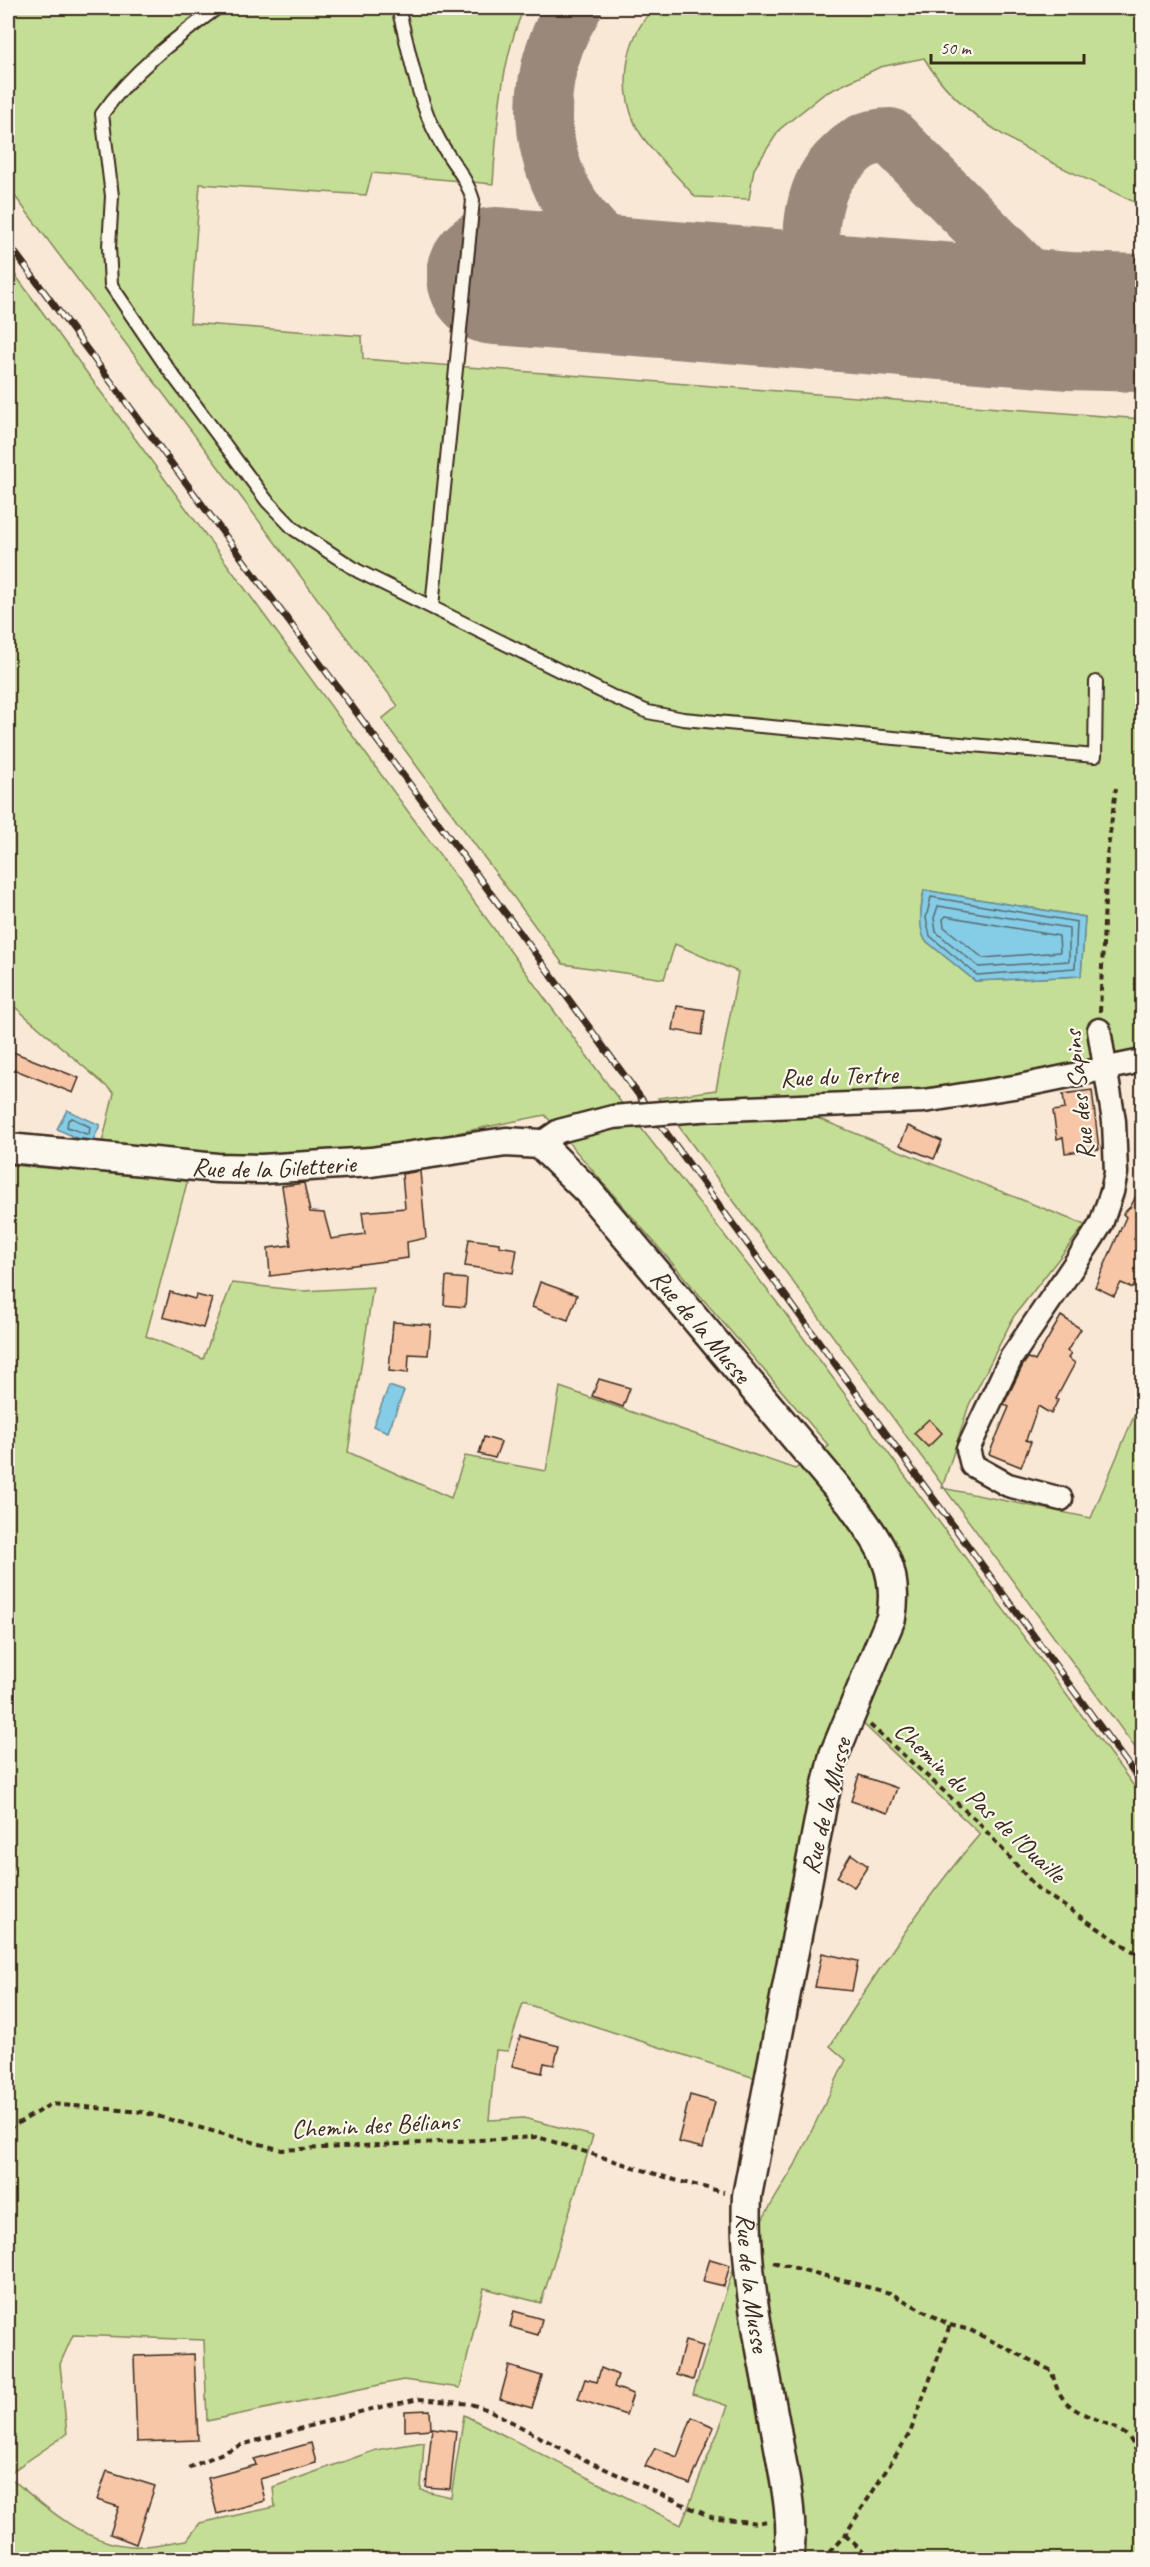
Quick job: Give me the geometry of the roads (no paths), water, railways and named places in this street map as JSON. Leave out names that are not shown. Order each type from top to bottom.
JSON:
[{"type":"street","name":"Rue des Sapins","points":[[1061,1499],[1008,1485],[972,1465],[968,1449],[1011,1358],[1091,1240],[1107,1209],[1116,1173],[1116,1146],[1099,1030]]},
{"type":"street","name":"Rue du Tertre","points":[[540,1144],[559,1131],[613,1117],[699,1110],[924,1101],[1020,1086],[1105,1066],[1143,1061]]},
{"type":"street","name":"Rue de la Giletterie","points":[[8,1148],[217,1168],[262,1169],[371,1162],[507,1142],[540,1144]]},
{"type":"street","name":"Rue de la Musse","points":[[540,1144],[588,1191],[851,1504],[887,1558],[893,1575],[895,1598],[891,1618],[834,1755],[822,1805],[747,2196],[746,2254],[792,2517],[789,2559]]},
{"type":"lane","points":[[217,8],[118,91],[102,114],[112,196],[109,247],[111,285],[159,357],[267,501],[294,529],[358,570],[611,696],[648,712],[683,719],[1095,756],[1096,682]]},
{"type":"lane","points":[[398,8],[427,112],[437,137],[469,186],[473,200],[432,607]]},
{"type":"water","points":[[924,890],[1085,917],[1081,976],[975,981],[925,940],[921,921]]},
{"type":"water","points":[[67,1110],[100,1125],[91,1145],[57,1129]]},
{"type":"water","points":[[389,1386],[404,1391],[388,1432],[373,1426]]},
{"type":"railway","points":[[8,243],[532,949],[1142,1784]]}]
